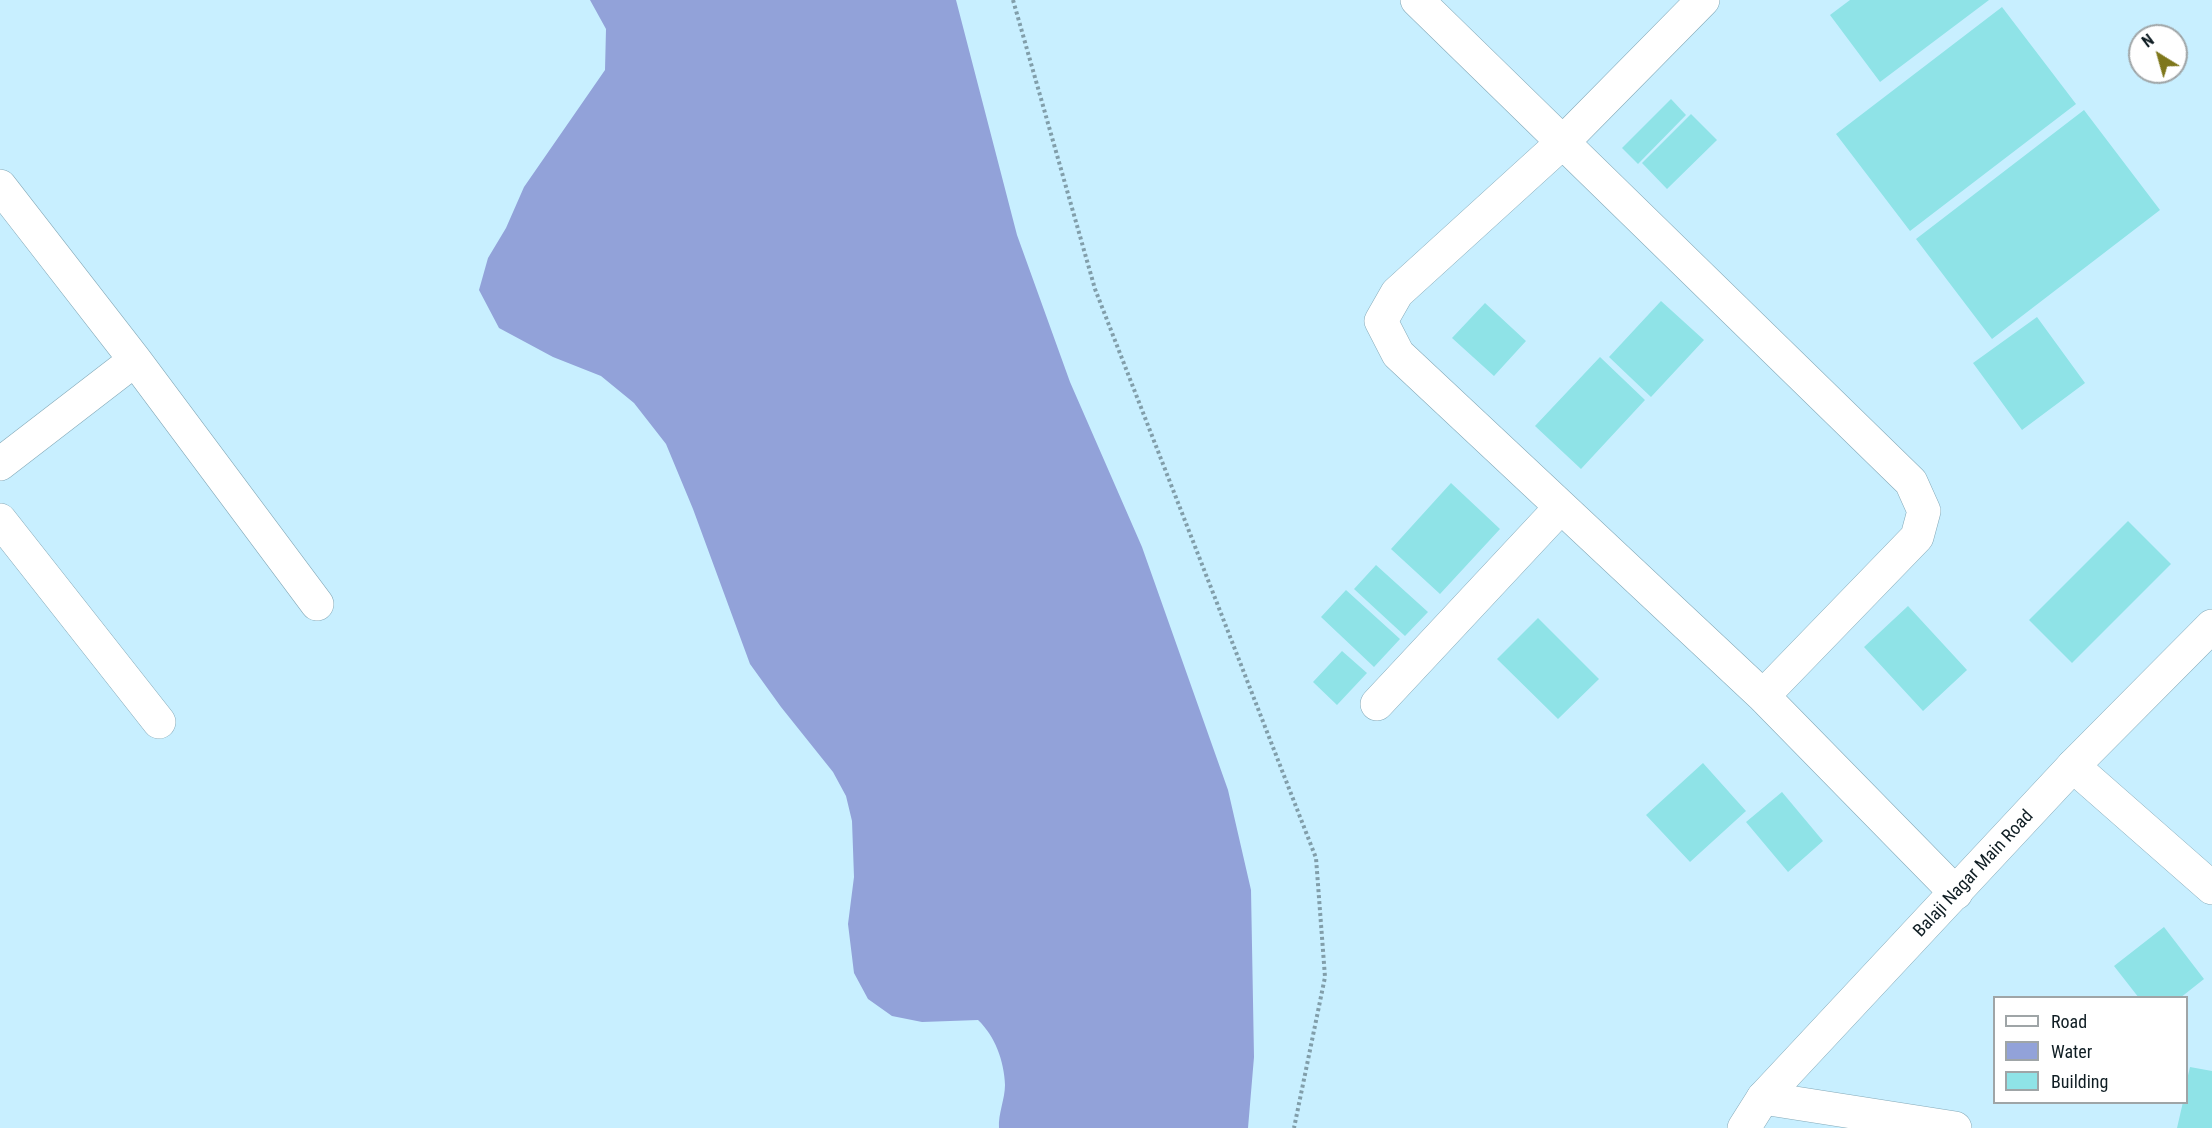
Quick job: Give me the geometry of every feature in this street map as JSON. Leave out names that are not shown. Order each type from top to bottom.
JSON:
[{"type":"street","points":[[1417,0],[1911,482],[1924,511],[1917,537],[1763,696]]},
{"type":"street","points":[[1702,0],[1563,142],[1397,293],[1381,321],[1398,354],[1763,696],[1956,893]]},
{"type":"street","points":[[0,186],[135,360],[316,604]]},
{"type":"street","points":[[0,464],[135,360]]},
{"type":"street","points":[[1377,704],[1561,507]]},
{"type":"street","points":[[0,520],[159,722]]},
{"type":"street","name":"Balaji Nagar Main Road","points":[[1744,1128],[1763,1098],[2073,766],[2212,626]]},
{"type":"street","points":[[2073,766],[2212,888]]},
{"type":"street","points":[[1763,1098],[1955,1128]]},
{"type":"path","points":[[1013,0],[1095,289],[1316,858],[1325,977],[1294,1128]]},
{"type":"water","points":[[590,0],[956,0],[1017,235],[1070,382],[1142,547],[1228,790],[1251,890],[1254,1057],[1248,1128],[999,1128],[1005,1090],[1003,1067],[994,1041],[978,1020],[922,1022],[892,1016],[868,999],[854,973],[848,924],[854,877],[852,821],[846,796],[833,772],[750,664],[693,509],[666,444],[634,403],[601,376],[553,357],[499,328],[479,290],[488,258],[506,228],[524,187],[605,70],[606,29]]},
{"type":"building","points":[[1850,0],[1989,0],[1880,82],[1830,15]]},
{"type":"building","points":[[2002,7],[2076,104],[1910,231],[1836,134]]},
{"type":"building","points":[[1671,99],[1686,115],[1638,164],[1622,148]]},
{"type":"building","points":[[2084,110],[2160,210],[1992,339],[1916,239]]},
{"type":"building","points":[[1691,114],[1717,140],[1667,189],[1642,163]]},
{"type":"building","points":[[1661,301],[1704,340],[1651,397],[1609,357]]},
{"type":"building","points":[[1485,303],[1526,341],[1494,376],[1452,338]]},
{"type":"building","points":[[2037,317],[2085,383],[2022,430],[1973,363]]},
{"type":"building","points":[[1600,357],[1645,400],[1581,469],[1535,426]]},
{"type":"building","points":[[1451,483],[1500,529],[1440,594],[1391,549]]},
{"type":"building","points":[[2128,521],[2171,564],[2072,663],[2029,620]]},
{"type":"building","points":[[1376,565],[1428,612],[1405,636],[1354,589]]},
{"type":"building","points":[[1346,590],[1400,639],[1374,667],[1321,617]]},
{"type":"building","points":[[1908,606],[1967,670],[1923,711],[1864,647]]},
{"type":"building","points":[[1538,618],[1599,679],[1558,719],[1497,659]]},
{"type":"building","points":[[1342,651],[1367,673],[1337,705],[1313,682]]},
{"type":"building","points":[[1703,763],[1746,811],[1690,862],[1646,815]]},
{"type":"building","points":[[1782,792],[1823,841],[1788,872],[1746,822]]},
{"type":"building","points":[[2164,927],[2204,979],[2183,996],[2137,996],[2114,966]]},
{"type":"building","points":[[2190,1067],[2212,1071],[2212,1128],[2177,1128],[2183,1104],[2188,1104]]}]
